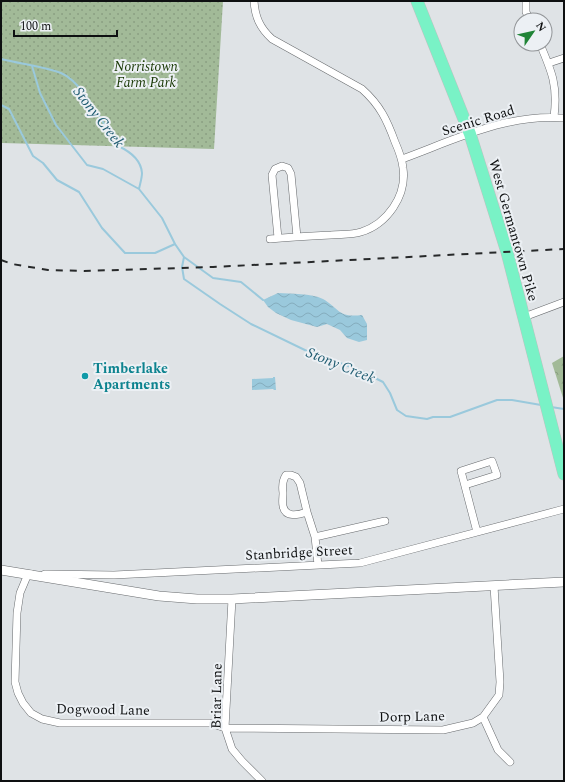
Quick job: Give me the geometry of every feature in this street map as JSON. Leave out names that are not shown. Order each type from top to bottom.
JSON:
[{"type":"main road","name":"West Germantown Pike","points":[[416,1],[470,134],[507,252],[564,474]]},
{"type":"street","points":[[254,1],[257,18],[265,33],[272,39],[362,89],[373,99],[384,114],[402,159],[404,176],[398,198],[389,214],[370,228],[355,234],[270,239]]},
{"type":"street","points":[[526,1],[526,12]]},
{"type":"street","points":[[544,52],[554,80],[556,99],[554,117]]},
{"type":"street","points":[[549,64],[564,58]]},
{"type":"street","name":"Scenic Road","points":[[402,159],[510,121],[531,118],[564,118]]},
{"type":"street","points":[[278,238],[272,175],[275,169],[282,166],[288,168],[291,174],[297,237]]},
{"type":"street","points":[[524,317],[564,302]]},
{"type":"street","points":[[465,485],[497,475],[492,461],[461,471],[477,532]]},
{"type":"street","points":[[307,512],[295,516],[284,511],[282,486],[283,479],[286,475],[296,477],[300,483],[315,537],[318,565]]},
{"type":"street","name":"Stanbridge Street","points":[[28,574],[114,575],[360,563],[564,509]]},
{"type":"street","points":[[315,537],[385,521]]},
{"type":"street","name":"Stanbridge Street","points":[[1,570],[159,596],[197,599],[232,599],[564,582]]},
{"type":"street","name":"Dogwood Lane","points":[[28,574],[20,593],[18,607],[16,630],[16,682],[18,693],[23,703],[31,713],[42,720],[60,723],[210,723],[225,728]]},
{"type":"street","name":"Dorp Lane","points":[[225,728],[443,730],[474,723],[483,717],[499,695],[500,682],[494,586]]},
{"type":"street","name":"Briar Lane","points":[[232,599],[225,728],[232,749],[262,781]]},
{"type":"street","points":[[483,717],[498,750],[510,762]]},
{"type":"green space","name":"Norristown Farm Park","points":[[1,1],[223,1],[214,149],[2,143],[1,148]]},
{"type":"green space","points":[[564,356],[564,401],[552,363]]},
{"type":"water","points":[[278,293],[318,297],[344,314],[354,316],[362,315],[367,324],[367,340],[359,342],[347,338],[340,330],[327,324],[317,327],[291,320],[276,313],[268,307],[263,300]]},
{"type":"water","points":[[275,377],[276,390],[252,390],[252,379]]},
{"type":"waterway","name":"Stony Creek","points":[[1,59],[61,73],[77,85],[92,105],[118,146],[126,150],[137,160],[142,173],[139,189],[162,218],[175,244],[184,257],[182,267],[184,279],[251,324],[311,353],[357,369],[383,382],[390,393],[397,410],[406,416],[427,419],[433,417],[450,417],[497,400],[512,400],[541,405]]},
{"type":"waterway","name":"Stony Creek","points":[[32,66],[40,93],[56,125],[87,165],[103,169],[139,189]]},
{"type":"waterway","name":"Stony Creek","points":[[1,105],[9,109],[33,156],[43,163],[57,180],[79,192],[102,228],[125,253],[155,253],[175,244]]},
{"type":"waterway","name":"Stony Creek","points":[[184,257],[213,278],[241,282],[263,300]]},
{"type":"waterway","name":"Stony Creek","points":[[551,407],[564,409]]},
{"type":"railway","points":[[1,260],[12,264],[48,270],[84,271],[213,267],[564,249]]},
{"type":"place","name":"Timberlake Apartments","points":[[85,376]]}]
